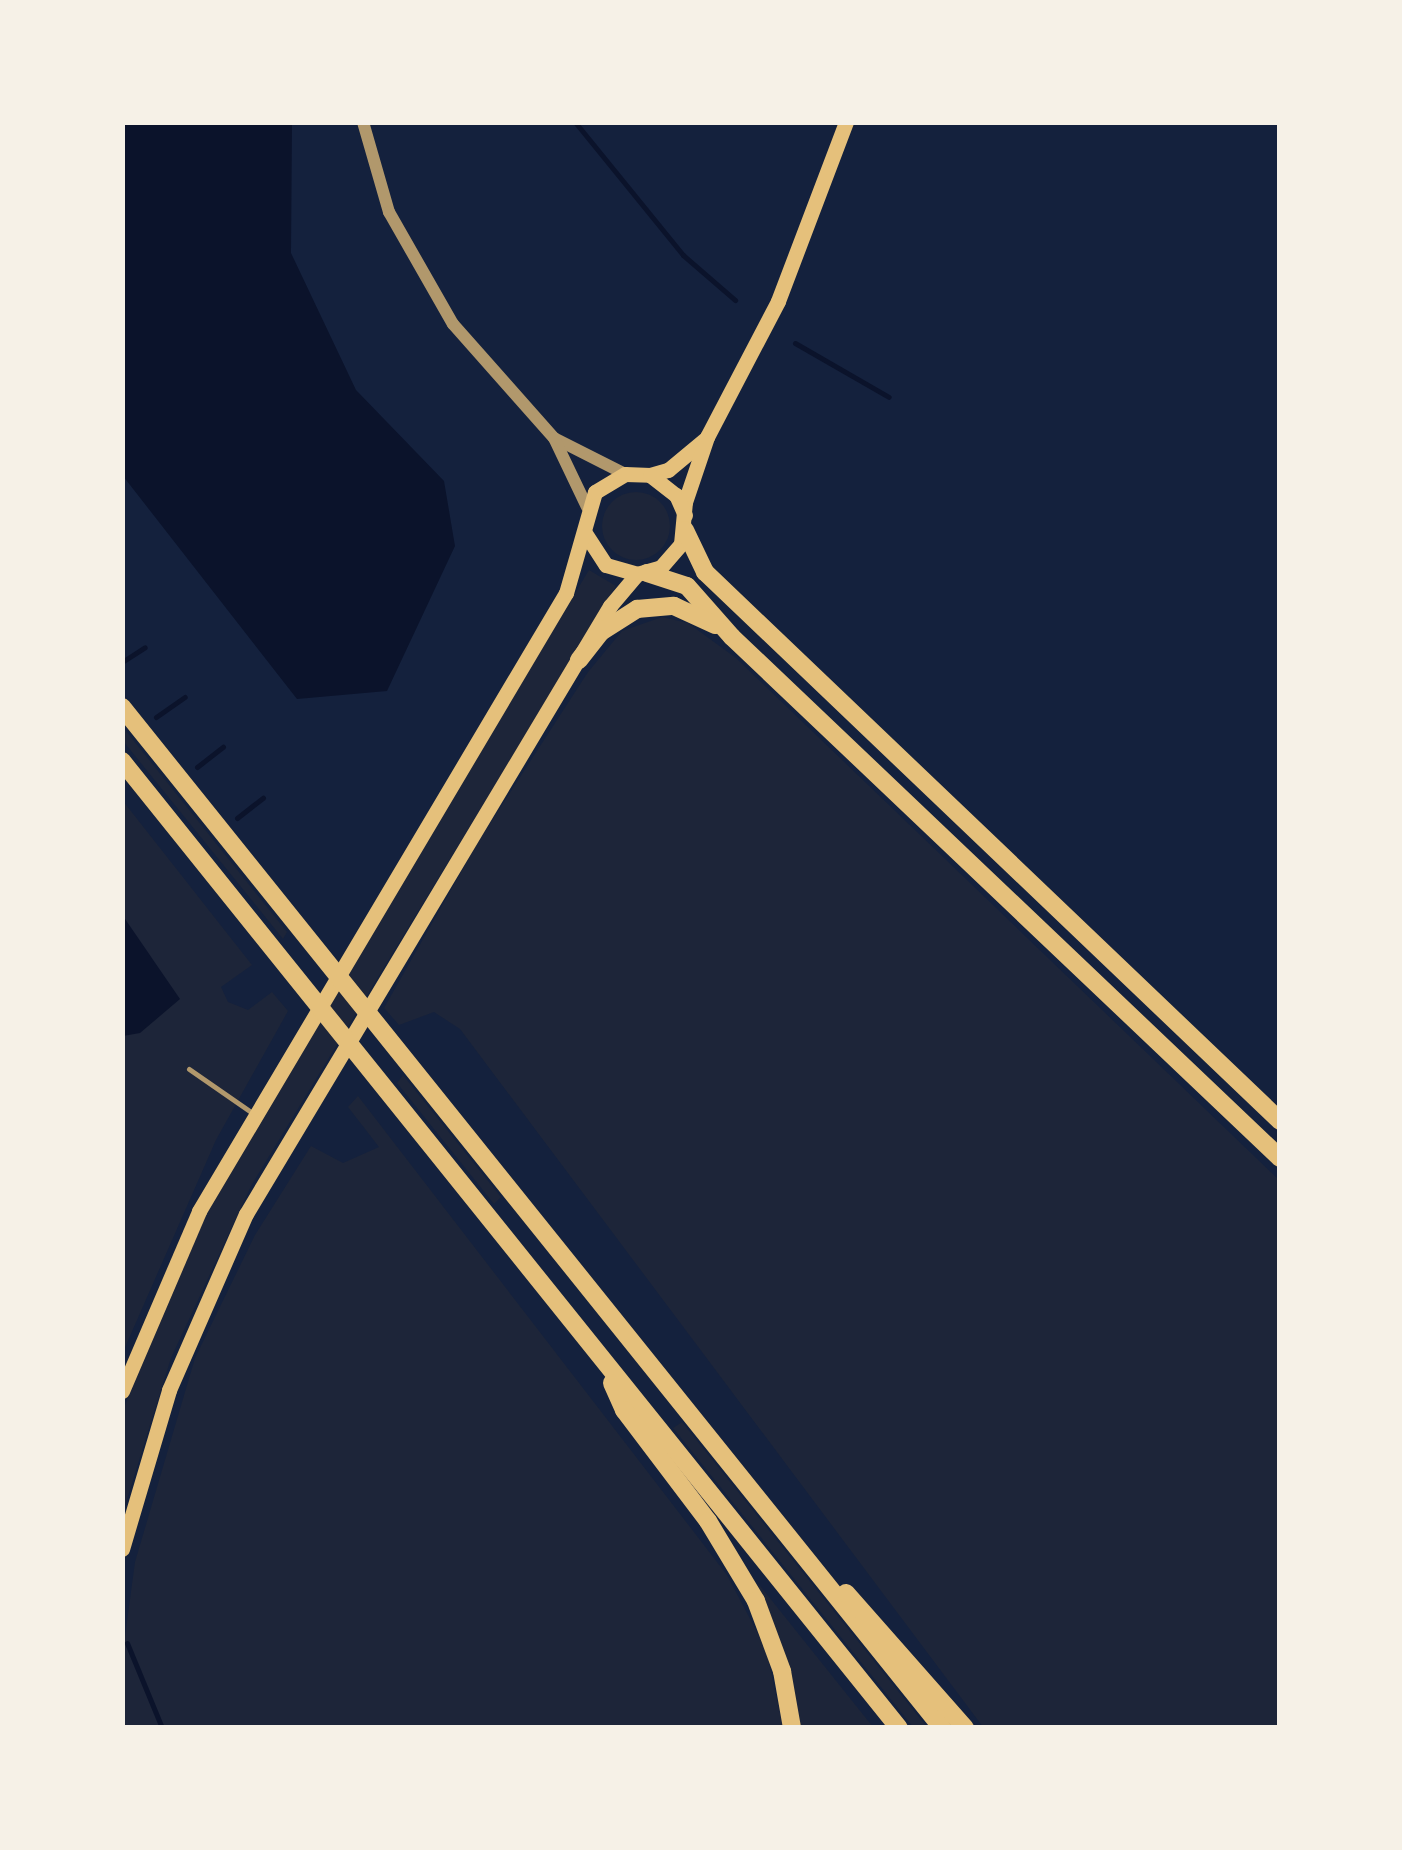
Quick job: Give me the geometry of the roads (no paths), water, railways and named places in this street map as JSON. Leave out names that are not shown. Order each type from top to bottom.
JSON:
[{"type":"highway","points":[[685,522],[706,572],[1280,1121]]},
{"type":"highway","points":[[642,573],[687,586],[732,637],[1280,1158]]},
{"type":"highway","points":[[579,660],[615,621],[652,606],[686,609],[732,637]]},
{"type":"highway","points":[[122,707],[942,1728]]},
{"type":"highway","points":[[122,760],[899,1728]]},
{"type":"highway","points":[[602,1360],[624,1410],[708,1521],[756,1601],[782,1671],[792,1728]]},
{"type":"highway","points":[[802,1552],[872,1618],[966,1728]]},
{"type":"main road","points":[[122,1548],[169,1390],[238,1229],[579,660],[642,573],[673,557],[707,437],[778,301],[846,122]]},
{"type":"main road","points":[[122,1391],[199,1212],[566,593],[587,507],[608,480],[625,474],[650,475],[668,470],[707,437]]},
{"type":"main road","points":[[650,475],[669,486],[685,522]]},
{"type":"main road","points":[[584,524],[587,540],[606,566],[642,573]]},
{"type":"street","points":[[363,122],[384,199],[426,286],[554,438],[587,507]]},
{"type":"street","points":[[554,438],[625,474]]},
{"type":"lane","points":[[189,1069],[254,1114]]},
{"type":"waterway","points":[[575,122],[683,255],[735,300]]},
{"type":"waterway","points":[[795,343],[889,397]]},
{"type":"waterway","points":[[122,662],[145,647]]},
{"type":"waterway","points":[[156,717],[185,697]]},
{"type":"waterway","points":[[197,767],[223,747]]},
{"type":"waterway","points":[[237,818],[263,798]]},
{"type":"waterway","points":[[127,1643],[162,1728]]}]
